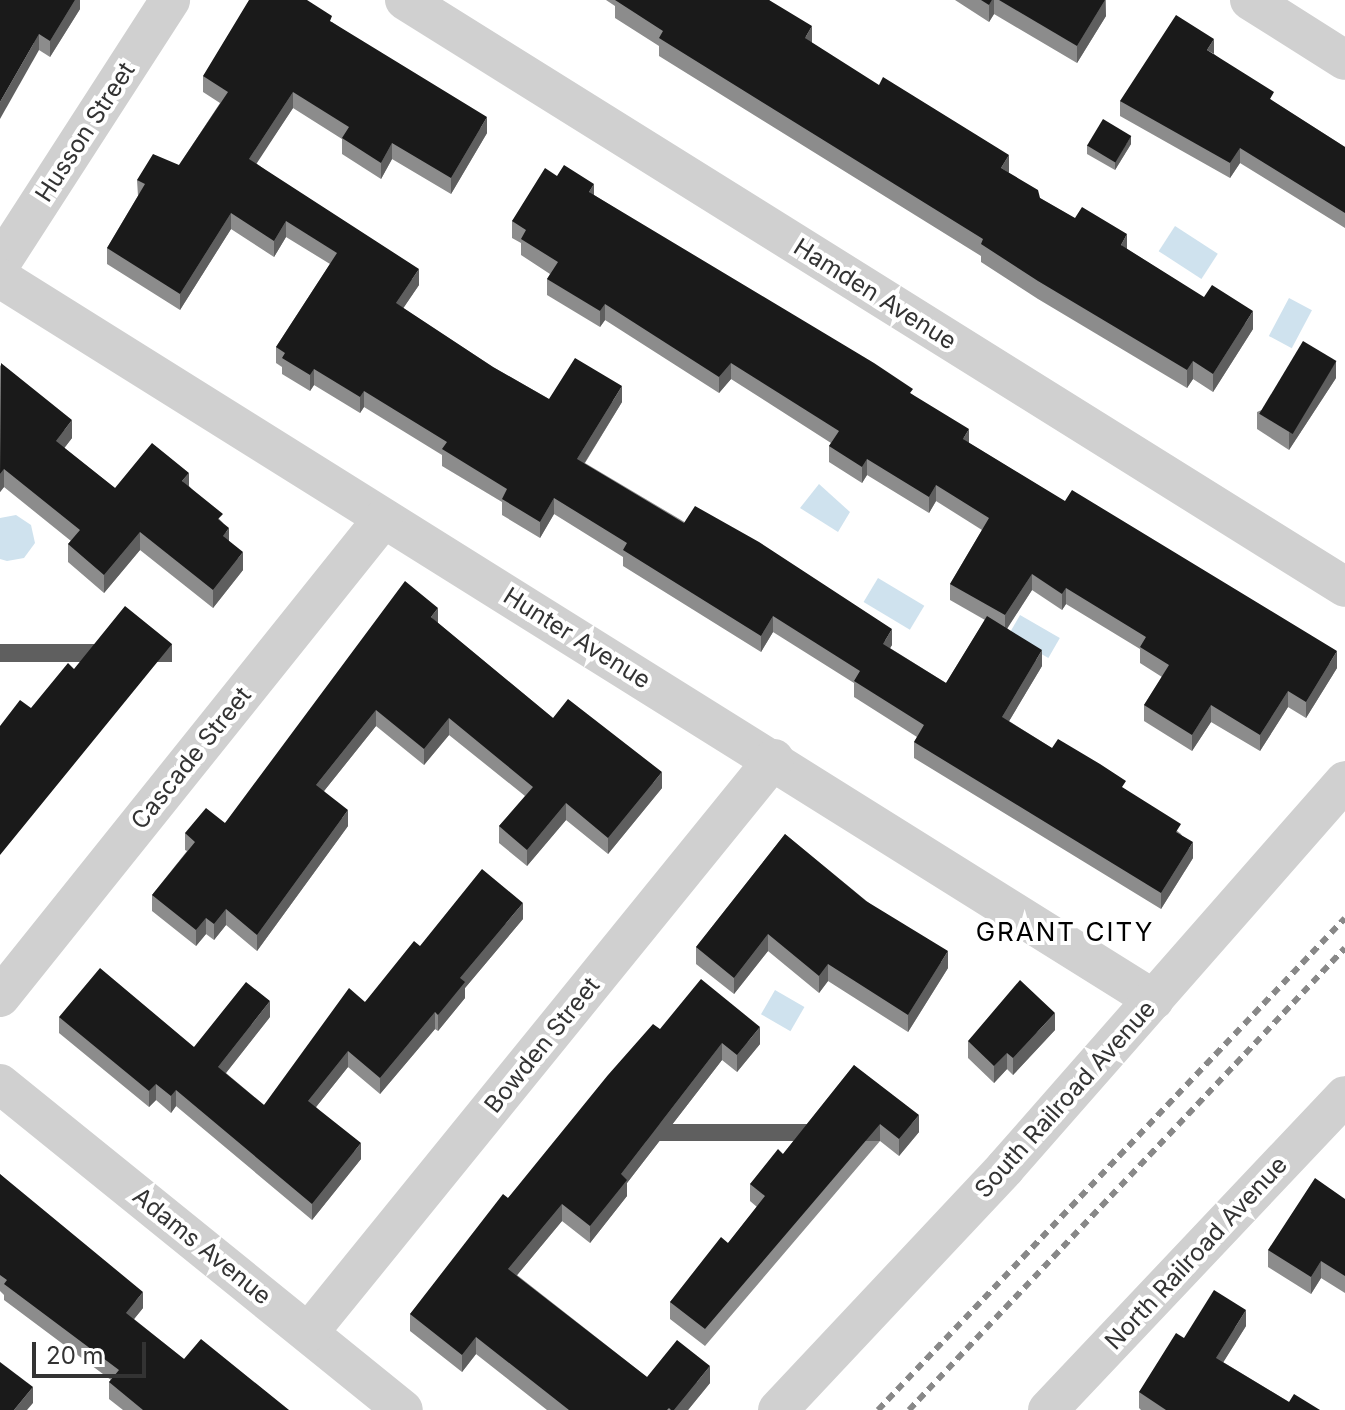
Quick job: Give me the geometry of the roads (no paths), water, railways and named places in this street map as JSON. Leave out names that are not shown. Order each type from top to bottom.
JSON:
[{"type":"street","name":"Husson Street","points":[[0,264],[170,0]]},
{"type":"street","name":"Hamden Avenue","points":[[405,0],[1345,587]]},
{"type":"street","points":[[1250,0],[1345,60]]},
{"type":"street","name":"Hunter Avenue","points":[[0,278],[383,519],[774,759],[1154,1000]]},
{"type":"street","name":"Cascade Street","points":[[0,997],[383,519]]},
{"type":"street","name":"Bowden Street","points":[[309,1332],[774,759]]},
{"type":"street","name":"South Railroad Avenue","points":[[778,1410],[1005,1168],[1345,781]]},
{"type":"street","name":"Adams Avenue","points":[[0,1084],[403,1410]]},
{"type":"street","name":"North Railroad Avenue","points":[[1048,1410],[1340,1109]]},
{"type":"water","points":[[1175,226],[1218,254],[1201,279],[1159,251]]},
{"type":"water","points":[[1289,298],[1312,310],[1292,348],[1269,336]]},
{"type":"water","points":[[819,484],[850,512],[838,532],[800,508]]},
{"type":"water","points":[[16,515],[31,525],[35,543],[24,558],[7,561],[0,559],[0,518]]},
{"type":"water","points":[[878,578],[924,606],[910,630],[864,602]]},
{"type":"water","points":[[1020,615],[1060,638],[1048,658],[1008,635]]},
{"type":"water","points":[[775,990],[804,1007],[790,1031],[761,1014]]},
{"type":"railway","points":[[878,1410],[1345,918]]},
{"type":"railway","points":[[909,1410],[1345,948]]},
{"type":"district","name":"GRANT CITY","points":[[1065,932]]}]
